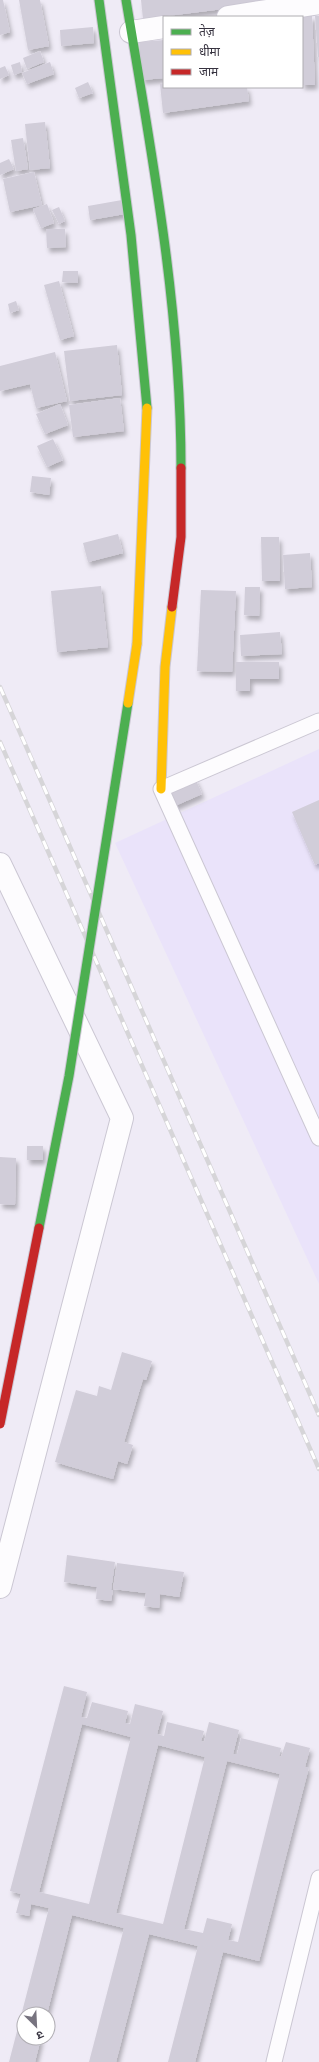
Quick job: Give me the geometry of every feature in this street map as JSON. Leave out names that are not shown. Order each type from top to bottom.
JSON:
[{"type":"street","points":[[0,1424],[45,1189],[69,1076],[137,644],[148,414],[131,235],[99,0]]},
{"type":"street","points":[[126,0],[163,222],[181,410],[181,537],[165,667],[161,789]]},
{"type":"street","points":[[234,16],[319,3]]},
{"type":"street","points":[[131,32],[163,27]]},
{"type":"street","points":[[0,864],[122,1118],[0,1587]]},
{"type":"lane","points":[[319,721],[161,789],[319,1138]]},
{"type":"lane","points":[[274,2062],[319,1878]]},
{"type":"shaded area","points":[[319,749],[319,1284],[115,843]]},
{"type":"building","points":[[0,0],[3,0],[10,32],[0,35]]},
{"type":"building","points":[[19,0],[40,0],[49,46],[28,50]]},
{"type":"building","points":[[141,0],[263,0],[263,4],[143,19]]},
{"type":"building","points":[[303,16],[312,16],[315,85],[303,85]]},
{"type":"building","points":[[315,16],[319,16],[319,57],[318,57]]},
{"type":"building","points":[[93,27],[94,43],[61,46],[60,30]]},
{"type":"building","points":[[163,40],[163,78],[142,80],[139,42]]},
{"type":"building","points":[[40,51],[44,62],[27,69],[23,58]]},
{"type":"building","points":[[20,62],[22,72],[14,75],[11,65]]},
{"type":"building","points":[[50,62],[54,74],[27,84],[22,73]]},
{"type":"building","points":[[5,66],[9,75],[0,79],[0,68]]},
{"type":"building","points":[[88,82],[93,93],[79,98],[75,88]]},
{"type":"building","points":[[160,84],[163,84],[163,88],[247,88],[249,101],[163,113]]},
{"type":"building","points":[[45,122],[50,168],[30,170],[25,124]]},
{"type":"building","points":[[23,138],[28,169],[16,171],[11,140]]},
{"type":"building","points":[[9,159],[14,169],[0,175],[0,163]]},
{"type":"building","points":[[34,172],[42,205],[10,212],[3,179]]},
{"type":"building","points":[[122,200],[125,214],[90,220],[88,206]]},
{"type":"building","points":[[47,204],[54,223],[41,228],[33,209]]},
{"type":"building","points":[[59,207],[65,221],[59,224],[52,210]]},
{"type":"building","points":[[46,229],[65,229],[66,247],[47,248]]},
{"type":"building","points":[[63,271],[78,271],[78,283],[62,282]]},
{"type":"building","points":[[59,281],[74,336],[60,340],[44,285]]},
{"type":"building","points":[[16,301],[19,310],[10,313],[8,304]]},
{"type":"building","points":[[117,345],[122,395],[70,401],[64,351]]},
{"type":"building","points":[[55,352],[67,401],[36,408],[30,384],[0,391],[0,366]]},
{"type":"building","points":[[120,398],[124,431],[73,437],[69,405]]},
{"type":"building","points":[[60,404],[68,425],[45,434],[36,414]]},
{"type":"building","points":[[53,439],[63,460],[47,467],[37,446]]},
{"type":"building","points":[[32,476],[51,478],[49,495],[30,492]]},
{"type":"building","points":[[118,534],[123,553],[88,562],[83,543]]},
{"type":"building","points":[[261,537],[279,537],[280,581],[262,581]]},
{"type":"building","points":[[310,553],[312,587],[285,589],[283,555]]},
{"type":"building","points":[[101,586],[108,647],[57,652],[51,591]]},
{"type":"building","points":[[245,587],[260,587],[259,616],[244,615]]},
{"type":"building","points":[[201,590],[236,591],[232,672],[197,671]]},
{"type":"building","points":[[280,632],[282,654],[241,656],[240,635]]},
{"type":"building","points":[[236,662],[279,662],[279,679],[250,679],[250,691],[236,691]]},
{"type":"building","points":[[195,778],[202,794],[168,809],[161,794]]},
{"type":"building","points":[[319,800],[319,863],[315,865],[292,812]]},
{"type":"building","points":[[27,1146],[43,1146],[43,1160],[27,1160]]},
{"type":"building","points":[[0,1157],[16,1158],[15,1205],[0,1204]]},
{"type":"building","points":[[122,1352],[152,1361],[146,1380],[143,1379],[124,1442],[133,1445],[127,1464],[118,1461],[113,1479],[55,1462],[76,1390],[97,1396],[99,1386],[111,1390]]},
{"type":"building","points":[[67,1555],[115,1562],[111,1601],[96,1599],[97,1587],[64,1582]]},
{"type":"building","points":[[117,1563],[184,1572],[179,1597],[160,1594],[159,1608],[144,1606],[146,1593],[113,1589]]},
{"type":"building","points":[[64,1686],[87,1692],[81,1717],[87,1718],[92,1702],[128,1711],[125,1723],[130,1724],[135,1704],[163,1711],[157,1734],[164,1736],[167,1722],[204,1731],[201,1741],[204,1742],[209,1722],[239,1730],[233,1754],[237,1754],[241,1738],[281,1748],[279,1756],[281,1757],[286,1742],[310,1748],[305,1767],[309,1767],[259,1961],[223,1952],[195,2062],[168,2062],[198,1946],[149,1934],[116,2062],[89,2062],[124,1928],[72,1915],[49,2006],[24,2006],[49,1908],[31,1904],[29,1916],[16,1913],[21,1894],[10,1891]],"holes":[[[82,1724],[131,1737],[89,1904],[39,1892]],[[158,1745],[205,1757],[163,1924],[116,1913]],[[227,1761],[280,1774],[238,1942],[228,1940],[232,1924],[207,1918],[203,1933],[184,1929]]]},
{"type":"building","points":[[16,2035],[16,2046],[39,2046],[35,2062],[9,2062]]},
{"type":"railway","points":[[0,687],[319,1415]]},
{"type":"railway","points":[[0,742],[319,1469]]},
{"type":"traffic: fast","points":[[99,0],[131,235],[147,408]]},
{"type":"traffic: fast","points":[[126,0],[155,175],[170,291],[180,409],[181,468]]},
{"type":"traffic: fast","points":[[39,1228],[69,1076],[128,703]]},
{"type":"traffic: slow","points":[[137,644],[147,408]]},
{"type":"traffic: slow","points":[[161,789],[165,667],[172,607]]},
{"type":"traffic: slow","points":[[128,703],[137,644]]},
{"type":"traffic: jam","points":[[172,607],[181,537],[181,468]]},
{"type":"traffic: jam","points":[[0,1424],[39,1228]]}]
